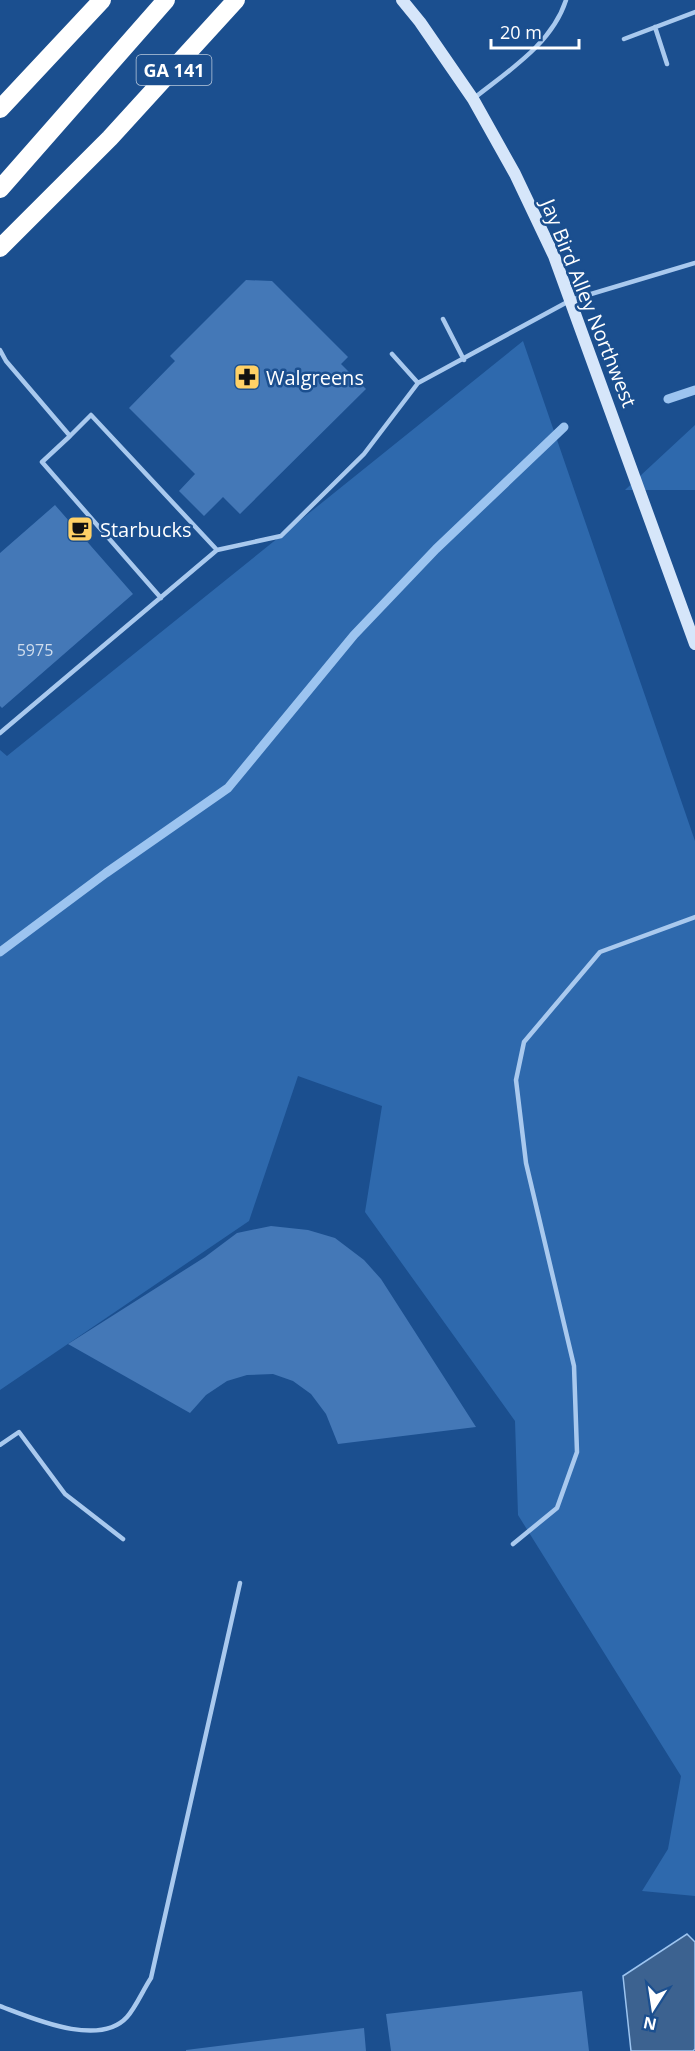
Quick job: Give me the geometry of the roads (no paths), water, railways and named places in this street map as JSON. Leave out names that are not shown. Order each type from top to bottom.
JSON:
[{"type":"highway","points":[[0,109],[102,0]]},
{"type":"highway","points":[[0,189],[166,0]]},
{"type":"highway","name":"GA 141","points":[[0,248],[110,138],[236,0]]},
{"type":"street","name":"Jay Bird Alley Northwest","points":[[402,0],[420,22],[473,99],[515,174],[554,256],[695,644]]},
{"type":"lane","points":[[473,99],[533,51],[554,26],[566,0]]},
{"type":"lane","points":[[624,39],[695,12]]},
{"type":"lane","points":[[655,27],[667,64]]},
{"type":"lane","points":[[0,733],[218,550],[281,536],[364,454],[418,383],[571,300],[695,263]]},
{"type":"lane","points":[[443,319],[464,360]]},
{"type":"lane","points":[[0,350],[70,436]]},
{"type":"lane","points":[[392,354],[418,383]]},
{"type":"lane","points":[[0,358],[6,360]]},
{"type":"lane","points":[[161,598],[42,462],[91,415],[218,550]]},
{"type":"lane","points":[[513,1544],[557,1508],[578,1452],[574,1366],[526,1163],[516,1080],[524,1042],[600,952],[695,917]]},
{"type":"lane","points":[[0,1445],[19,1432],[65,1494],[123,1539]]},
{"type":"lane","points":[[0,2006],[31,2018],[79,2030],[104,2031],[126,2018],[151,1978],[240,1583]]},
{"type":"waterway","points":[[668,399],[695,390]]},
{"type":"waterway","points":[[0,952],[106,873],[228,788],[354,635],[436,549],[564,427]]},
{"type":"place","name":"Walgreens","points":[[247,377]]},
{"type":"place","name":"Starbucks","points":[[80,529]]}]
